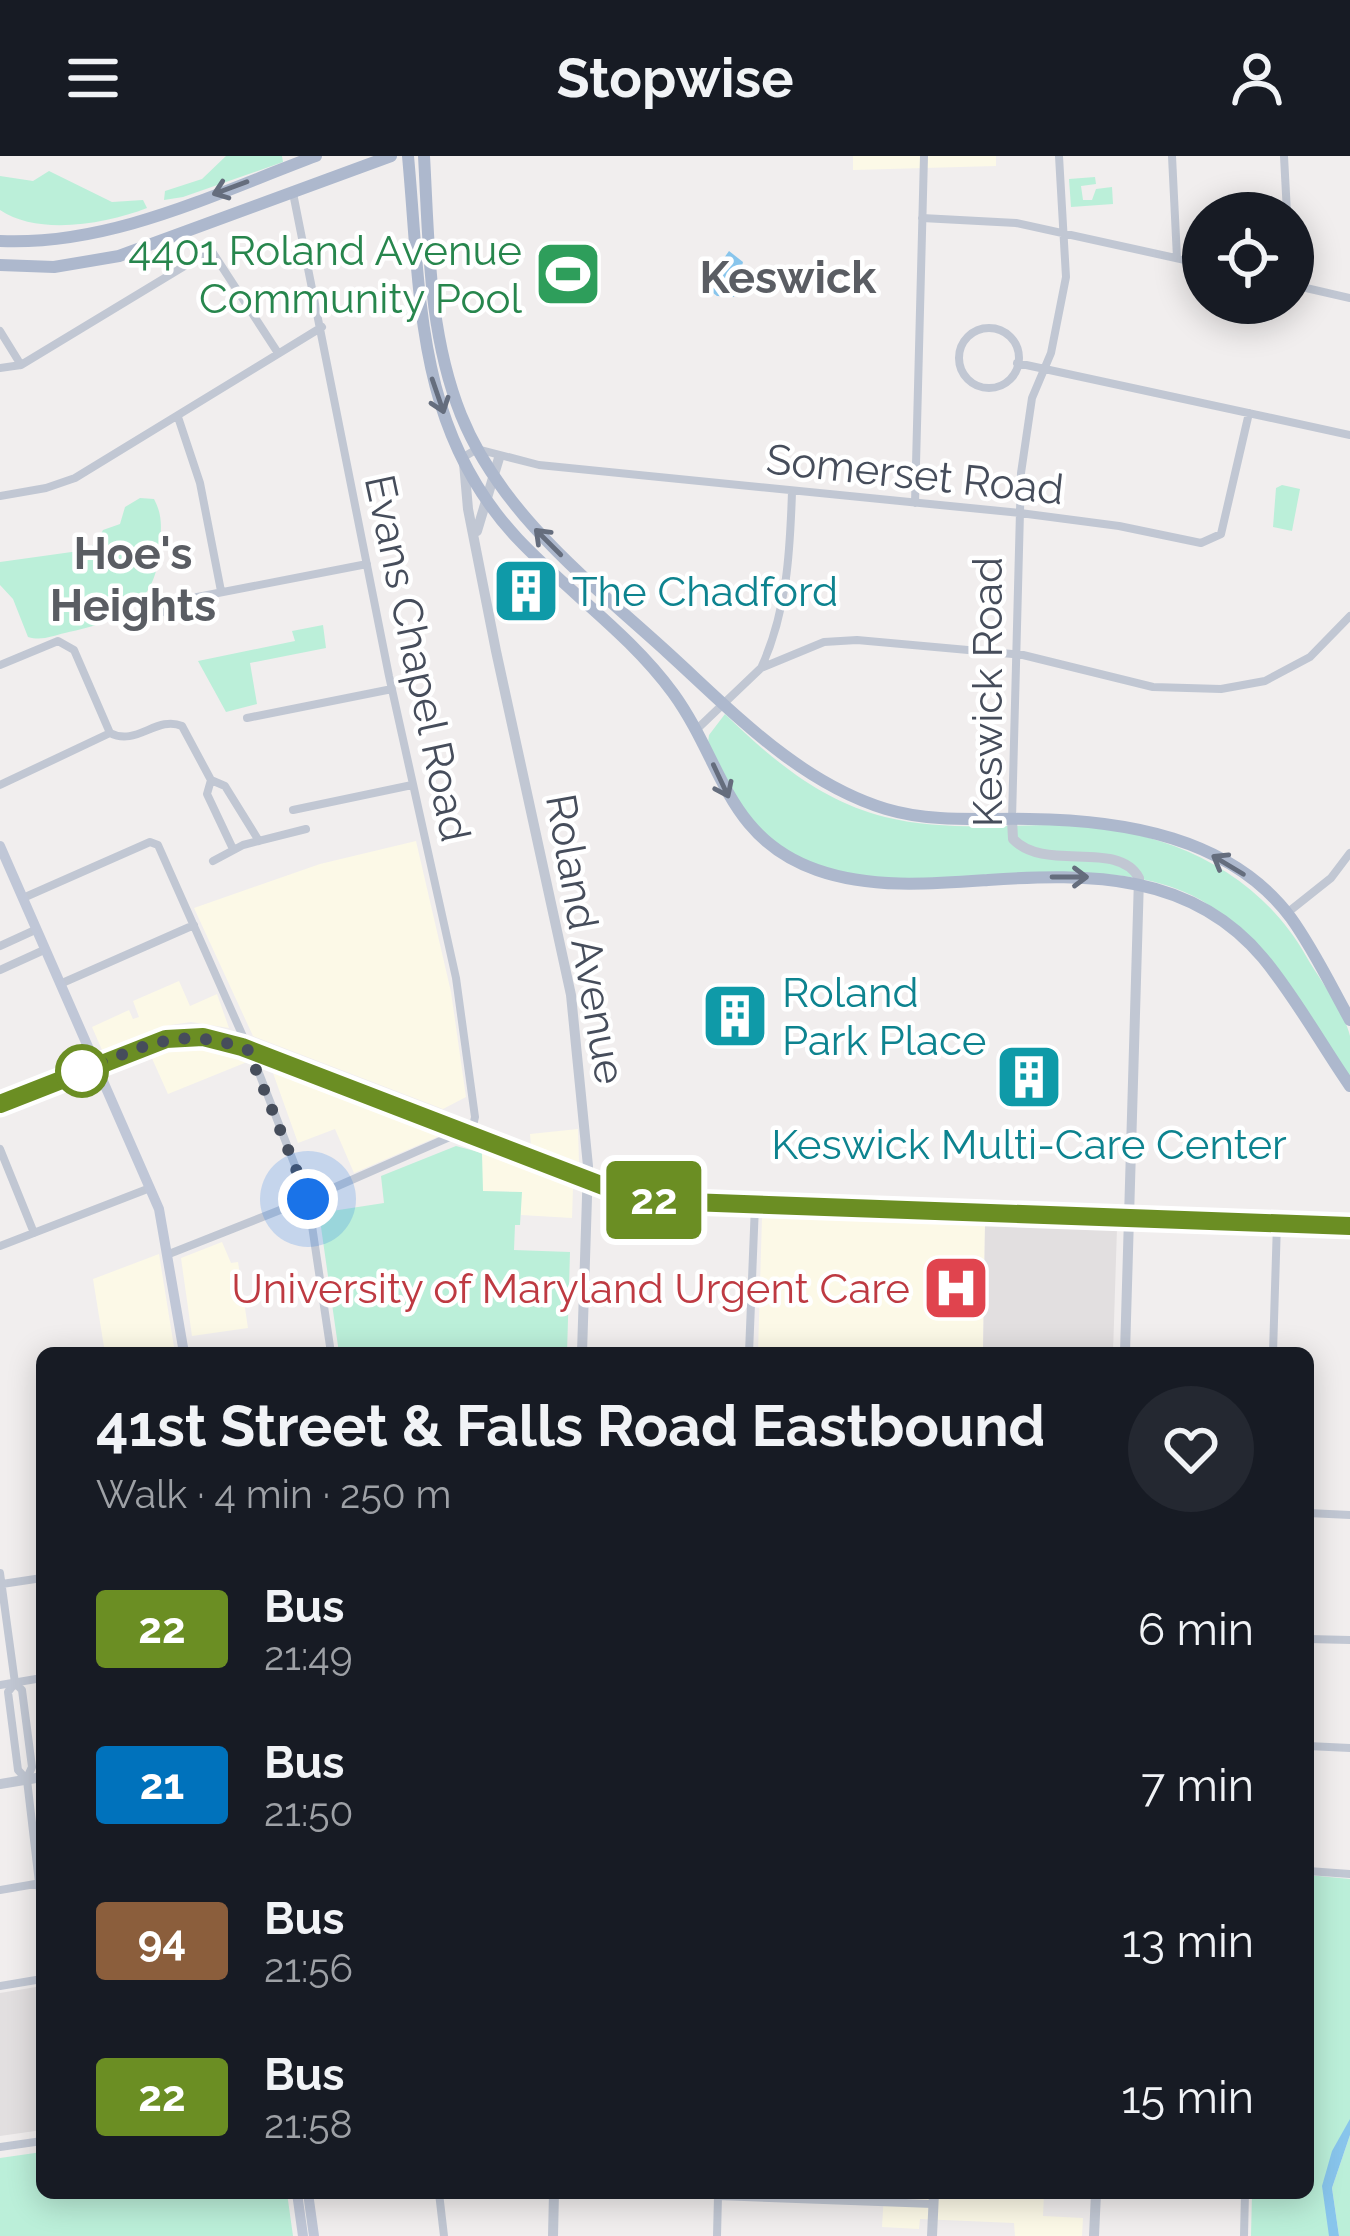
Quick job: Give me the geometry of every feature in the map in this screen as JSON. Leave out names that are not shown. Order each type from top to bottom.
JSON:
[{"type":"main road","points":[[0,238],[45,241],[114,230],[316,156]]},
{"type":"main road","points":[[0,265],[35,268],[103,260],[391,156]]},
{"type":"main road","name":"Roland Avenue","points":[[408,156],[422,333],[434,385],[463,461]]},
{"type":"main road","points":[[424,156],[440,350],[462,419],[478,449],[543,538],[796,765],[871,804],[943,819],[1095,821],[1156,832],[1234,868],[1287,913],[1350,1020]]},
{"type":"main road","points":[[463,461],[484,498],[528,549],[650,665],[696,730],[730,801],[753,832],[779,854],[856,880],[902,883],[1065,876],[1140,883],[1203,906],[1245,938],[1277,977],[1350,1086]]},
{"type":"main road","points":[[0,846],[151,1188],[169,1254],[183,1347]]},
{"type":"main road","points":[[0,1104],[156,1041],[186,1036],[248,1050],[587,1182],[648,1199],[1350,1226]]},
{"type":"main road","points":[[297,2199],[303,2236]]},
{"type":"main road","points":[[309,2199],[314,2236]]},
{"type":"street","points":[[915,503],[924,156]]},
{"type":"street","name":"Keswick Road","points":[[1059,156],[1066,277],[1051,353],[1035,387],[1028,423],[1020,513],[1013,839],[1023,849],[1042,855],[1125,863],[1140,883]]},
{"type":"street","points":[[1172,156],[1177,258]]},
{"type":"street","points":[[1284,156],[1286,192]]},
{"type":"street","name":"Evans Chapel Road","points":[[293,193],[392,689],[458,990],[475,1117],[466,1133]]},
{"type":"street","points":[[922,218],[1006,221],[1182,259]]},
{"type":"street","points":[[0,368],[21,365],[211,250],[278,353]]},
{"type":"street","points":[[1314,290],[1350,298]]},
{"type":"street","points":[[0,496],[75,478],[322,327]]},
{"type":"street","points":[[980,328],[1011,335],[1018,344],[1017,363],[1005,386],[972,383],[964,379],[959,367],[964,338],[980,328]]},
{"type":"street","points":[[0,331],[21,365]]},
{"type":"street","points":[[1017,363],[1350,435]]},
{"type":"street","name":"Somerset Road","points":[[478,449],[499,458],[1020,513],[1202,542],[1215,540],[1224,525],[1249,413]]},
{"type":"street","points":[[178,417],[200,483],[221,592]]},
{"type":"street","points":[[463,461],[478,449]]},
{"type":"street","name":"Roland Avenue","points":[[475,540],[499,458]]},
{"type":"street","name":"Roland Avenue","points":[[463,461],[475,540],[566,965],[587,1182],[582,1347]]},
{"type":"street","points":[[696,730],[784,644],[792,492]]},
{"type":"street","points":[[159,614],[187,599],[367,564]]},
{"type":"street","points":[[761,668],[784,644],[838,640],[1016,655],[1153,687],[1220,689],[1264,681],[1310,657],[1350,616]]},
{"type":"street","points":[[0,665],[52,643],[67,643],[110,733]]},
{"type":"street","points":[[248,718],[392,689]]},
{"type":"street","points":[[0,785],[110,733],[127,738],[167,723],[179,724],[211,780],[225,786],[259,841]]},
{"type":"street","points":[[211,780],[207,794],[232,849]]},
{"type":"street","points":[[293,810],[412,785]]},
{"type":"street","points":[[212,861],[232,849],[305,829]]},
{"type":"street","points":[[22,899],[154,842],[248,1050],[308,1199],[330,1347]]},
{"type":"street","points":[[1287,913],[1331,878],[1350,854]]},
{"type":"street","points":[[1125,1347],[1140,883]]},
{"type":"street","points":[[60,984],[194,925]]},
{"type":"street","points":[[0,946],[35,930]]},
{"type":"street","points":[[0,970],[44,950]]},
{"type":"street","points":[[169,1254],[466,1133]]},
{"type":"street","points":[[0,1149],[34,1233]]},
{"type":"street","points":[[0,1246],[151,1188]]},
{"type":"street","points":[[749,1347],[754,1204]]},
{"type":"street","points":[[1273,1347],[1277,1223]]},
{"type":"street","points":[[1314,1514],[1350,1515]]},
{"type":"street","points":[[36,1578],[1,1580],[15,1682],[8,1692],[36,1854]]},
{"type":"street","points":[[1314,1639],[1350,1640]]},
{"type":"street","points":[[0,1685],[36,1679]]},
{"type":"street","points":[[1314,1746],[1350,1748]]},
{"type":"street","points":[[0,1784],[36,1778]]},
{"type":"street","points":[[1314,1871],[1350,1874]]},
{"type":"street","points":[[0,1890],[36,1884]]},
{"type":"street","points":[[0,1986],[36,1980]]},
{"type":"street","points":[[0,2147],[36,2141]]},
{"type":"street","points":[[440,2199],[444,2236]]},
{"type":"street","points":[[553,2236],[554,2199]]},
{"type":"street","points":[[717,2236],[718,2199]]},
{"type":"street","points":[[932,2236],[933,2199]]},
{"type":"street","points":[[1094,2236],[1096,2199]]},
{"type":"street","points":[[1244,2236],[1245,2199]]},
{"type":"shaded area","points":[[853,156],[996,156],[996,166],[853,170]]},
{"type":"shaded area","points":[[416,841],[451,992],[466,1097],[443,1109],[253,1036],[194,908],[320,864]]},
{"type":"shaded area","points":[[179,981],[190,1006],[217,994],[229,1028],[191,1022],[171,1025],[102,1050],[92,1027],[129,1010],[133,1019],[139,1017],[133,1001]]},
{"type":"shaded area","points":[[176,1048],[211,1049],[247,1062],[168,1094],[150,1054]]},
{"type":"shaded area","points":[[273,1073],[435,1132],[437,1137],[354,1173],[335,1129],[298,1143]]},
{"type":"shaded area","points":[[578,1129],[579,1162],[531,1146],[530,1134]]},
{"type":"shaded area","points":[[482,1153],[573,1188],[572,1218],[521,1215],[521,1192],[482,1191]]},
{"type":"shaded area","points":[[762,1217],[985,1225],[983,1347],[758,1347]]},
{"type":"shaded area","points":[[985,1225],[1117,1228],[1113,1347],[983,1347]]},
{"type":"shaded area","points":[[222,1242],[231,1263],[238,1262],[248,1328],[192,1336],[181,1258]]},
{"type":"shaded area","points":[[159,1254],[174,1347],[104,1347],[93,1279]]},
{"type":"shaded area","points":[[36,1987],[36,2131],[0,2136],[0,1993]]},
{"type":"shaded area","points":[[884,2199],[1044,2199],[1043,2216],[1083,2218],[1082,2236],[1015,2236],[1014,2223],[920,2219],[919,2229],[882,2227]]},
{"type":"green space","points":[[226,156],[282,156],[283,162],[164,200],[165,191],[202,179]]},
{"type":"green space","points":[[49,171],[112,202],[143,200],[147,208],[72,225],[33,223],[0,210],[0,176],[33,181]]},
{"type":"green space","points":[[1095,177],[1096,184],[1081,186],[1083,200],[1092,200],[1096,189],[1112,187],[1113,204],[1071,207],[1069,179]]},
{"type":"green space","points":[[1276,488],[1300,489],[1292,531],[1273,527]]},
{"type":"green space","points":[[140,498],[154,499],[161,522],[157,566],[143,597],[103,623],[47,638],[28,637],[13,599],[0,585],[0,562],[86,550],[103,530],[120,524],[125,507]]},
{"type":"green space","points":[[323,625],[326,648],[250,663],[257,704],[226,712],[198,661],[295,641],[292,631]]},
{"type":"green space","points":[[725,714],[798,776],[862,810],[928,824],[1059,825],[1132,833],[1167,843],[1232,876],[1285,925],[1337,1006],[1350,1036],[1350,1082],[1258,955],[1199,899],[1149,881],[1094,874],[865,878],[815,868],[770,844],[741,810],[708,743]]},
{"type":"green space","points":[[456,1146],[482,1153],[483,1191],[522,1192],[514,1250],[570,1252],[567,1347],[338,1347],[319,1213],[384,1203],[381,1176]]},
{"type":"green space","points":[[1314,1876],[1350,1879],[1350,2127],[1326,2187],[1335,2236],[1251,2236],[1252,2199],[1314,2199]]},
{"type":"green space","points":[[1350,2135],[1350,2236],[1339,2236],[1332,2188]]},
{"type":"green space","points":[[36,2153],[36,2199],[288,2199],[293,2236],[0,2236],[0,2158]]},
{"type":"water","points":[[729,251],[743,262],[734,297],[717,296],[704,286]]},
{"type":"water","name":"4401 Roland Avenue Community Pool","points":[[558,259],[578,259],[579,288],[558,289]]},
{"type":"water","points":[[1350,2119],[1350,2135],[1332,2188],[1339,2236],[1329,2236],[1322,2186],[1332,2151]]},
{"type":"bus line","name":"22","points":[[0,1104],[156,1041],[194,1036],[242,1047],[632,1197],[1350,1226]]},
{"type":"place","name":"4401 Roland Avenue Community Pool","points":[[568,274]]},
{"type":"place","name":"The Chadford","points":[[526,591]]},
{"type":"place","name":"Roland Park Place","points":[[735,1016]]},
{"type":"place","name":"Keswick Multi-Care Center","points":[[1029,1077]]},
{"type":"place","name":"University of Maryland Urgent Care","points":[[956,1288]]},
{"type":"district","name":"Keswick","points":[[788,277]]},
{"type":"district","name":"Hoe's Heights","points":[[133,579]]},
{"type":"route","points":[[82,1071],[156,1041],[186,1036],[248,1050],[308,1199]]}]
